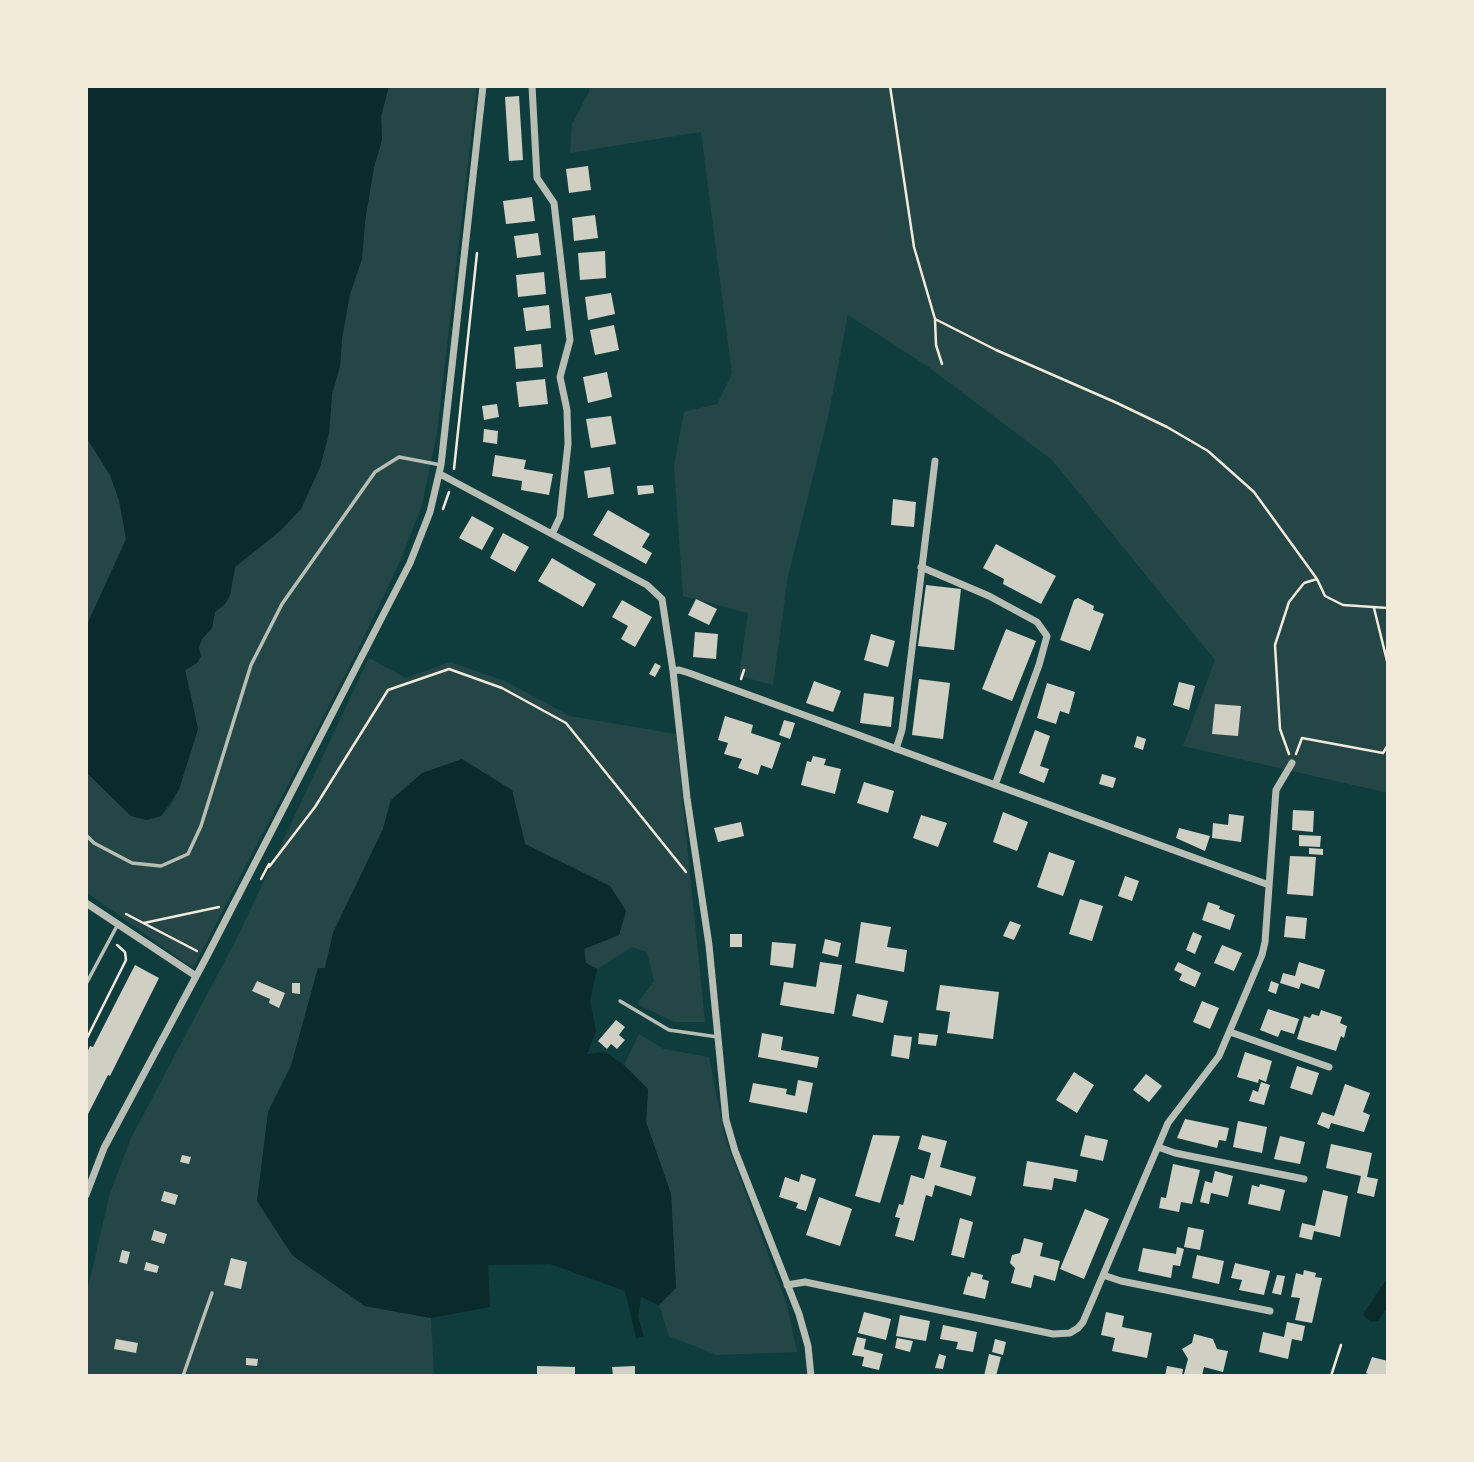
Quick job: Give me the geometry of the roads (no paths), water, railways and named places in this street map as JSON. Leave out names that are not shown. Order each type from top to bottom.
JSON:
[{"type":"street","points":[[86,1195],[88,1178],[207,956],[410,563],[430,512],[440,469],[483,86]]},
{"type":"street","points":[[532,86],[537,178],[554,203],[570,340],[561,377],[568,444],[560,517],[552,534]]},
{"type":"street","points":[[896,749],[902,730],[935,461]]},
{"type":"street","points":[[440,469],[453,480],[657,593],[664,607],[720,1037],[724,1101],[730,1136],[799,1314],[808,1346],[811,1376]]},
{"type":"street","points":[[921,567],[989,596],[1037,622],[1047,636],[995,785]]},
{"type":"street","points":[[673,671],[689,673],[1269,885]]},
{"type":"street","points":[[787,1285],[805,1282],[1062,1335],[1070,1334],[1083,1322],[1158,1147],[1176,1111],[1219,1056],[1264,948],[1276,790],[1292,764]]},
{"type":"street","points":[[86,903],[196,976]]},
{"type":"street","points":[[1230,1032],[1329,1067]]},
{"type":"street","points":[[1158,1147],[1175,1153],[1304,1179]]},
{"type":"street","points":[[1103,1275],[1121,1282],[1270,1311]]},
{"type":"lane","points":[[86,835],[94,843],[132,863],[162,866],[188,854],[201,826],[251,665],[282,604],[374,472],[398,457],[440,469]]},
{"type":"lane","points":[[86,984],[118,923]]},
{"type":"lane","points":[[620,1001],[669,1030],[720,1037]]},
{"type":"lane","points":[[183,1376],[212,1293]]}]
